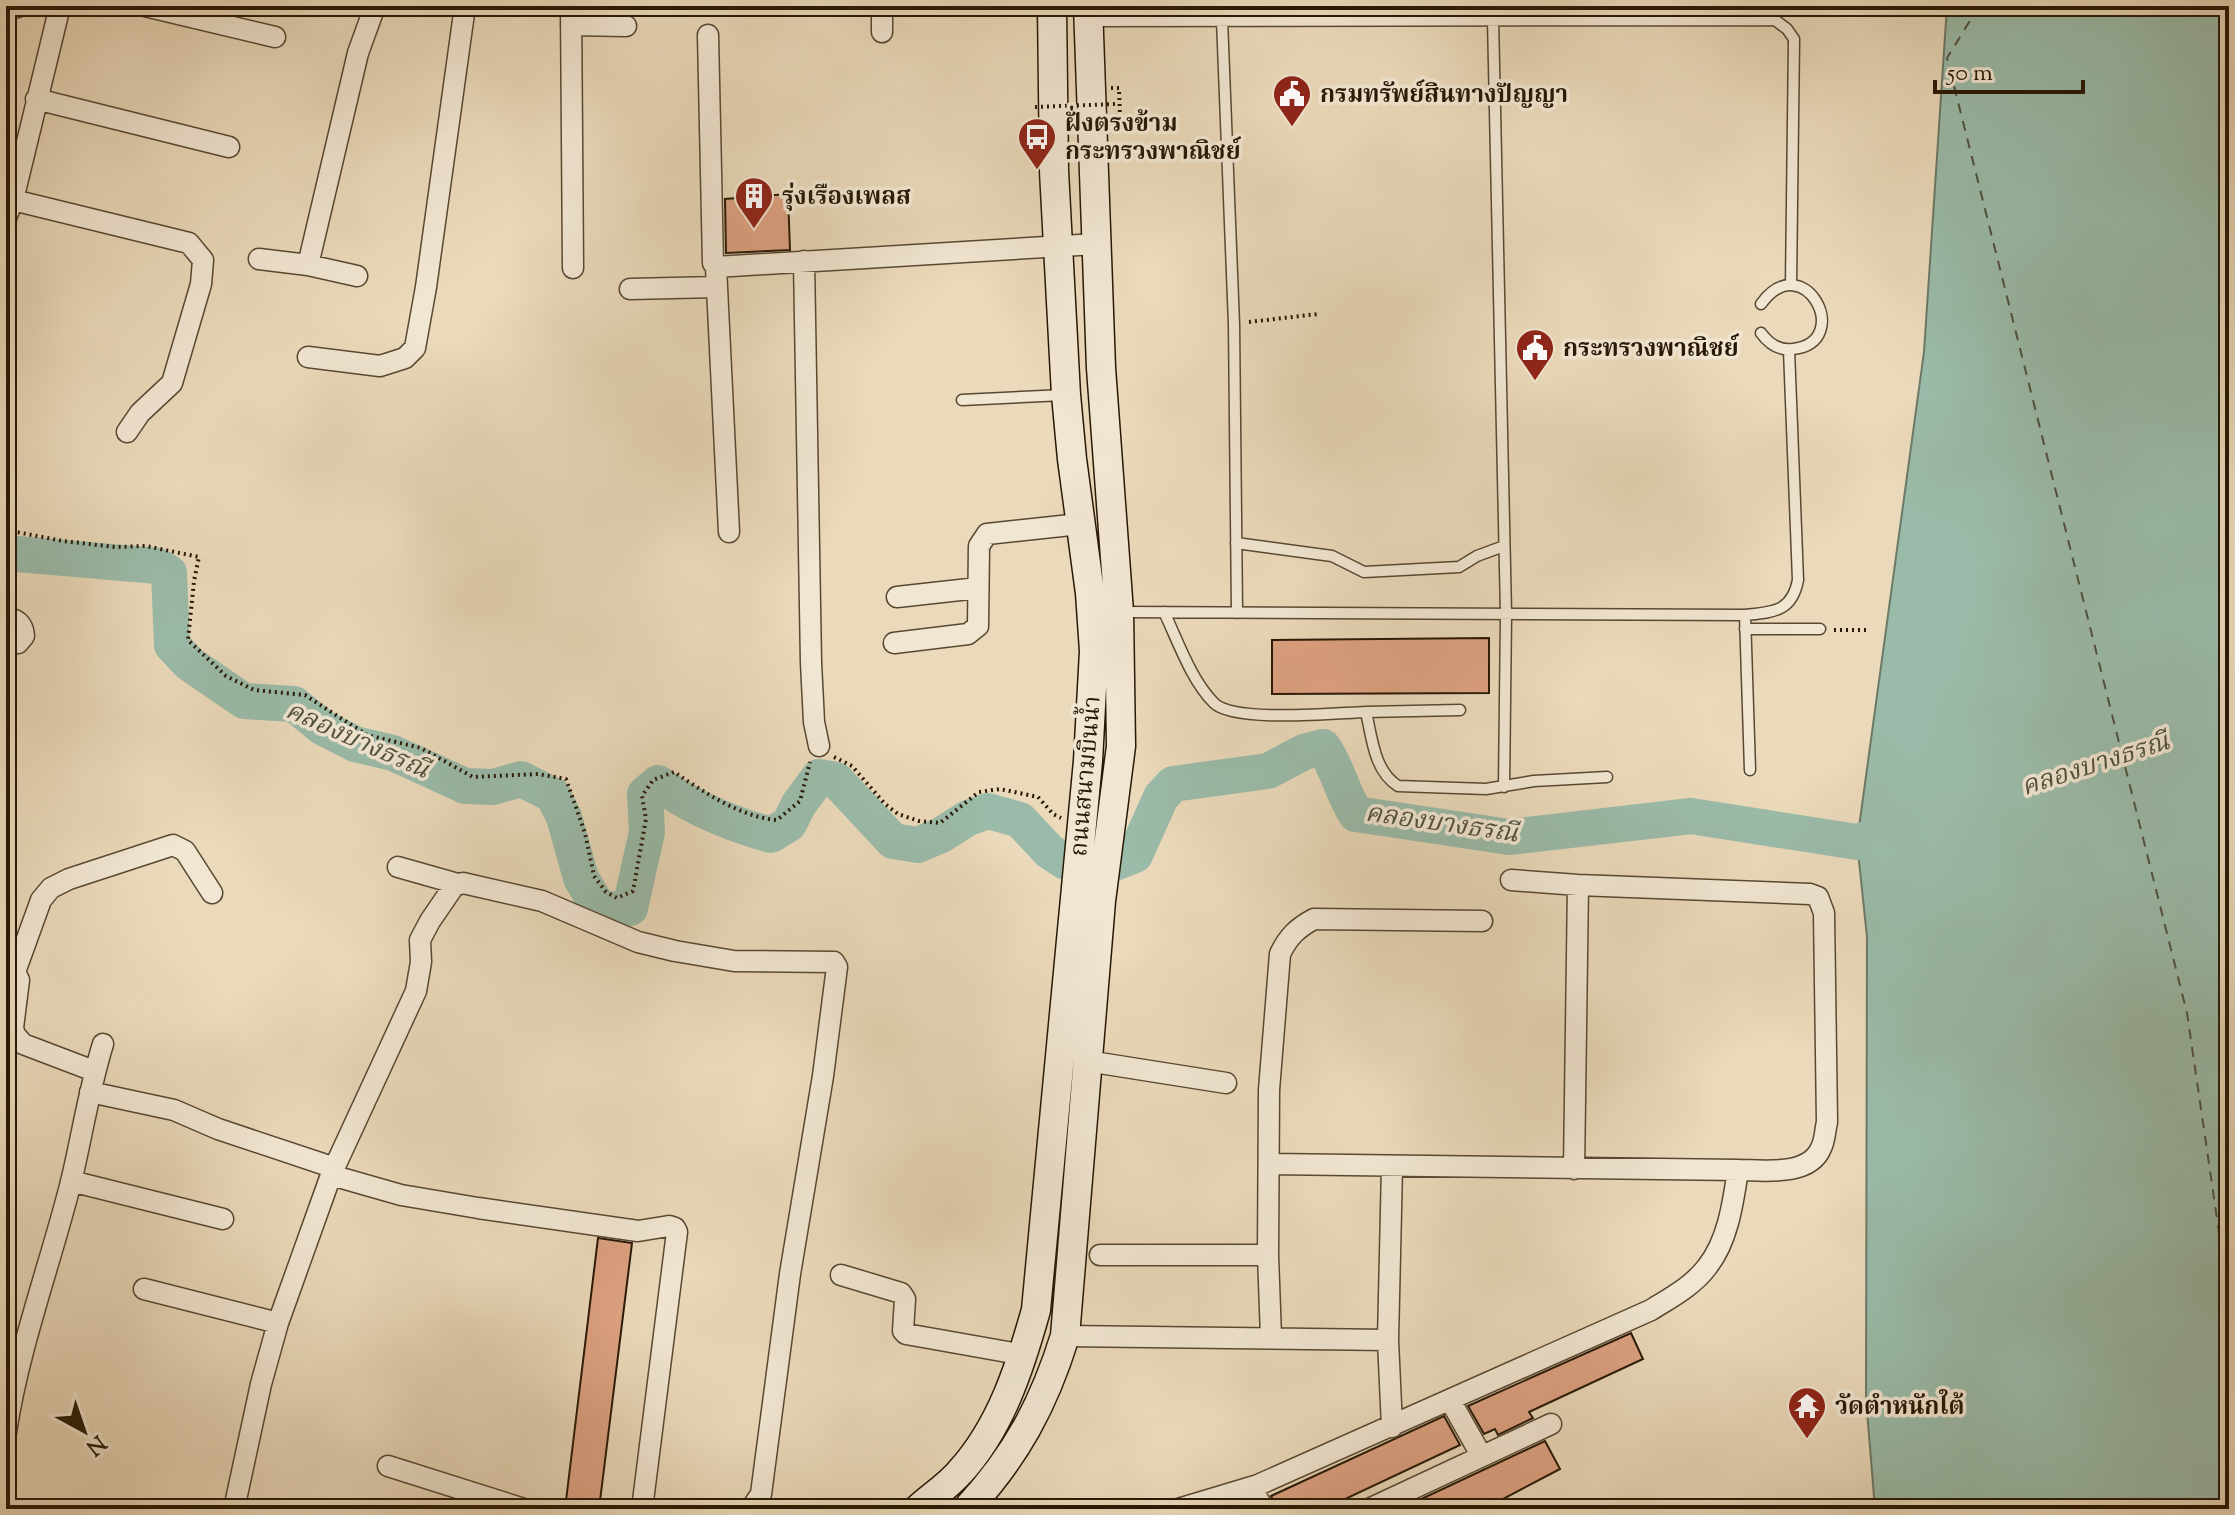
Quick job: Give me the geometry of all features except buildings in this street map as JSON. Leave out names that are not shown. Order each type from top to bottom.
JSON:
[{"type":"main road","name":"ถนนสนามบินน้ำ","points":[[967,1509],[994,1479],[1031,1425],[1053,1377],[1065,1336],[1087,1061],[1087,900],[1079,837],[1090,735],[1094,651],[1066,395],[1057,247],[1052,6]]},
{"type":"main road","name":"ถนนสนามบินน้ำ","points":[[918,1509],[960,1472],[996,1422],[1024,1355],[1036,1310],[1087,900],[1108,848],[1121,746],[1119,612],[1105,431],[1088,13]]},
{"type":"street","points":[[145,6],[275,37]]},
{"type":"street","points":[[308,265],[358,53],[375,6]]},
{"type":"street","points":[[308,357],[380,366],[405,358],[415,348],[465,6]]},
{"type":"street","points":[[882,6],[882,32]]},
{"type":"street","points":[[60,9],[9,209],[189,243],[203,260],[201,284],[172,383],[140,413],[127,432]]},
{"type":"street","points":[[573,268],[571,16],[626,26]]},
{"type":"street","points":[[708,35],[713,263],[729,532]]},
{"type":"street","points":[[36,99],[229,147]]},
{"type":"street","points":[[630,289],[804,261],[1096,244]]},
{"type":"street","points":[[259,259],[308,265],[357,276]]},
{"type":"street","points":[[804,261],[809,617],[814,722],[819,746]]},
{"type":"street","points":[[894,643],[968,634],[978,626],[979,546],[987,534],[1080,524]]},
{"type":"street","points":[[897,597],[978,588]]},
{"type":"street","points":[[6,617],[16,620],[24,628],[24,636],[18,643],[6,641]]},
{"type":"street","points":[[94,1071],[23,1044],[15,1035],[13,1028],[19,980],[11,970],[41,900],[58,884],[173,845],[185,851],[212,893]]},
{"type":"street","points":[[398,867],[458,884],[542,901],[646,945],[734,961],[834,962],[837,967],[823,1076],[790,1274],[761,1494],[751,1509]]},
{"type":"street","points":[[1269,1164],[1738,1170],[1806,1165],[1821,1148],[1827,1122],[1823,904],[1818,897],[1810,894],[1511,880]]},
{"type":"street","points":[[234,1509],[261,1384],[278,1323],[333,1172],[416,991],[421,962],[420,940],[458,884]]},
{"type":"street","points":[[1574,1169],[1578,885]]},
{"type":"street","points":[[1271,1337],[1269,1090],[1280,954],[1288,937],[1301,925],[1314,919],[1482,921]]},
{"type":"street","points":[[6,1432],[12,1391],[71,1181],[94,1071],[103,1044]]},
{"type":"street","points":[[1087,1061],[1226,1083]]},
{"type":"street","points":[[90,1092],[174,1110],[401,1195],[638,1231],[669,1226],[675,1228],[677,1232],[642,1509]]},
{"type":"street","points":[[1392,1167],[1388,1340],[1392,1427]]},
{"type":"street","points":[[1178,1509],[1251,1488],[1651,1310],[1684,1289],[1707,1267],[1719,1246],[1731,1213],[1738,1170]]},
{"type":"street","points":[[71,1181],[223,1219]]},
{"type":"street","points":[[1100,1255],[1268,1255]]},
{"type":"street","points":[[841,1275],[901,1293],[905,1299],[903,1331],[906,1334],[1024,1355]]},
{"type":"street","points":[[144,1289],[278,1323]]},
{"type":"street","points":[[1065,1336],[1388,1340]]},
{"type":"street","points":[[1450,1400],[1481,1455]]},
{"type":"street","points":[[1369,1509],[1551,1424]]},
{"type":"street","points":[[388,1466],[524,1509]]},
{"type":"street","points":[[1251,1488],[1264,1509]]},
{"type":"lane","points":[[6,16],[24,10],[60,9]]},
{"type":"lane","points":[[1088,13],[1222,20],[1775,20],[1794,39],[1791,285]]},
{"type":"lane","points":[[1493,19],[1506,614],[1504,787]]},
{"type":"lane","points":[[1222,20],[1234,324],[1237,613]]},
{"type":"lane","points":[[1761,304],[1777,288],[1791,285],[1802,288],[1819,303],[1822,322],[1811,342],[1802,348],[1789,350],[1768,342],[1761,333]]},
{"type":"lane","points":[[1119,612],[1745,615],[1785,607],[1795,596],[1798,580],[1789,350]]},
{"type":"lane","points":[[962,400],[1066,395]]},
{"type":"lane","points":[[1236,543],[1332,556],[1364,572],[1459,567],[1504,546]]},
{"type":"lane","points":[[1164,612],[1205,692],[1225,710],[1240,714],[1460,710]]},
{"type":"lane","points":[[1745,615],[1750,770]]},
{"type":"lane","points":[[1745,629],[1820,629]]},
{"type":"lane","points":[[1366,712],[1375,753],[1383,772],[1398,786],[1486,789],[1534,781],[1607,777]]},
{"type":"path","points":[[1035,107],[1115,104],[1116,117],[1120,117],[1119,88]]},
{"type":"path","points":[[1234,324],[1318,314]]},
{"type":"path","points":[[6,530],[115,547],[146,546],[199,557],[188,640],[226,676],[254,690],[305,695],[367,735],[421,748],[473,777],[538,774],[566,779],[585,833],[594,876],[606,892],[617,898],[633,891],[646,819],[642,796],[653,780],[674,772],[706,793],[742,810],[760,818],[777,820],[800,801],[809,765],[819,746],[852,766],[885,804],[898,814],[919,821],[940,823],[979,792],[1000,789],[1038,797],[1079,837]]},
{"type":"path","points":[[1820,629],[1866,630]]},
{"type":"water","points":[[1947,6],[2229,6],[2229,1509],[1875,1509],[1866,1398],[1867,937],[1857,842],[1924,352]]},
{"type":"waterway","name":"คลองบางธรณี","points":[[6,553],[158,566],[169,573],[172,645],[190,664],[244,701],[294,704],[322,727],[355,744],[393,753],[465,786],[493,787],[521,779],[553,795],[564,817],[581,878],[597,905],[610,910],[630,908],[647,832],[645,794],[658,783],[712,814],[771,835],[789,824],[819,777],[836,780],[893,841],[918,845],[968,818],[988,811],[1020,820],[1049,851],[1064,861],[1084,865],[1112,864],[1135,855],[1161,797],[1173,784],[1268,771],[1304,752],[1323,747],[1356,814],[1509,837],[1691,816],[1857,842],[1905,827]]},
{"type":"ferry route","points":[[1979,6],[1947,58],[2187,1013],[2229,1301]]},
{"type":"place","name":"กรมทรัพย์สินทางปัญญา","points":[[1292,128]]},
{"type":"place","name":"ฝั่งตรงข้าม กระทรวงพาณิชย์","points":[[1037,171]]},
{"type":"place","name":"รุ่งเรืองเพลส","points":[[754,230]]},
{"type":"place","name":"กระทรวงพาณิชย์","points":[[1535,382]]},
{"type":"place","name":"วัดตำหนักใต้","points":[[1807,1440]]}]
